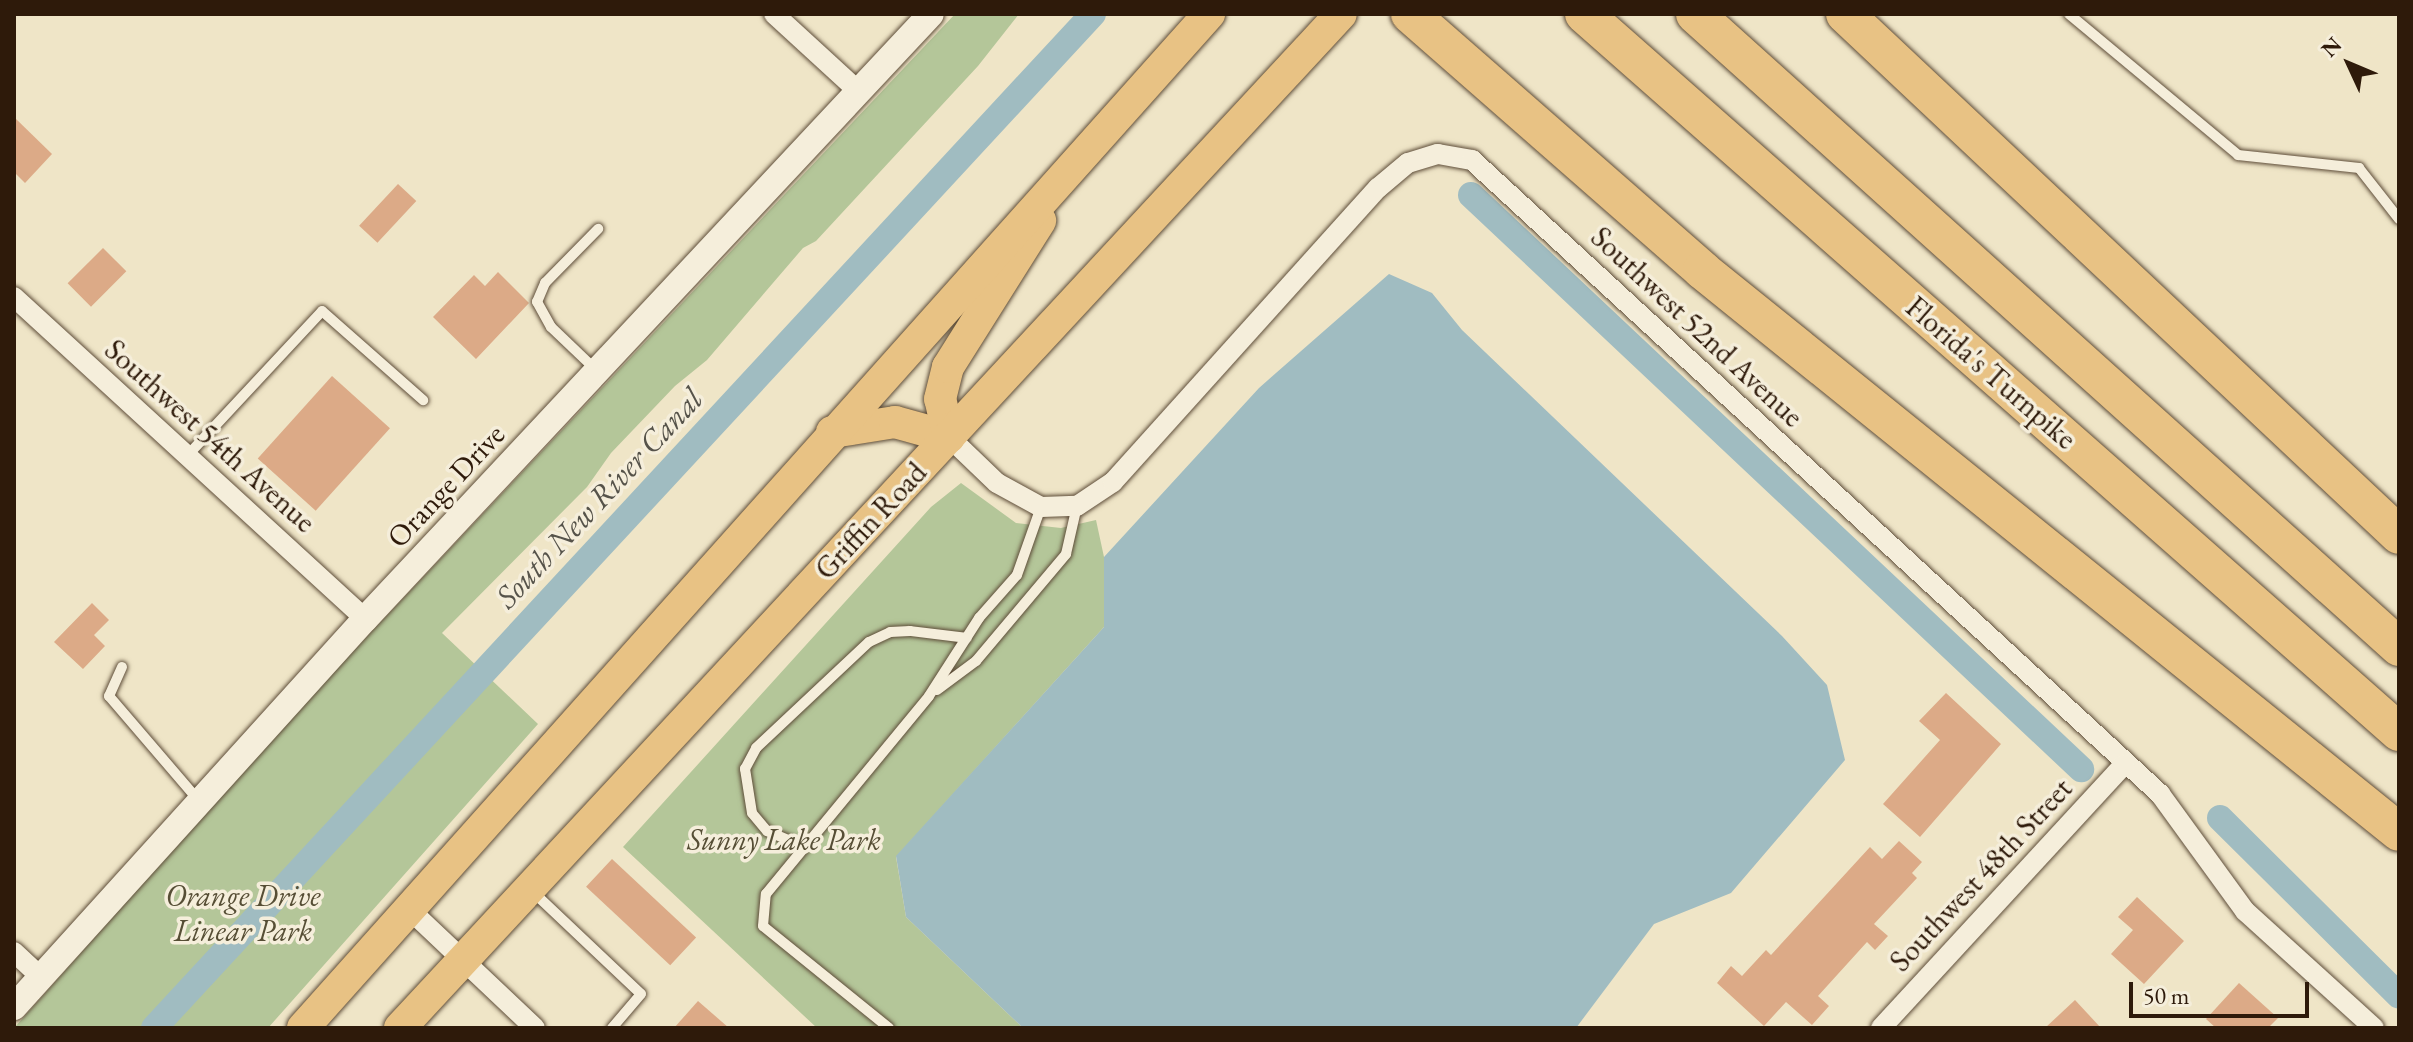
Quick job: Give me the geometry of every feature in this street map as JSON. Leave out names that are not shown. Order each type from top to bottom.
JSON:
[{"type":"highway","points":[[1410,14],[1702,270],[2399,832]]},
{"type":"highway","name":"Florida's Turnpike","points":[[1584,14],[2399,732]]},
{"type":"highway","points":[[1695,14],[2399,647]]},
{"type":"highway","points":[[1845,14],[2399,535]]},
{"type":"main road","points":[[303,1028],[832,432],[1209,14]]},
{"type":"main road","name":"Griffin Road","points":[[400,1028],[1341,14]]},
{"type":"main road","points":[[832,432],[895,422],[949,437],[940,399],[948,367],[984,316],[1073,164]]},
{"type":"street","points":[[774,14],[859,92]]},
{"type":"street","name":"Orange Drive","points":[[14,1007],[365,619],[931,14]]},
{"type":"street","name":"Southwest 52nd Avenue","points":[[1077,506],[1113,482],[1378,188],[1408,163],[1438,154],[1472,160],[2160,794],[2245,911],[2374,1028]]},
{"type":"street","name":"Southwest 54th Avenue","points":[[14,297],[365,619]]},
{"type":"street","points":[[949,437],[997,483],[1041,507],[1077,506]]},
{"type":"street","name":"Southwest 48th Street","points":[[1881,1028],[2125,764]]},
{"type":"street","points":[[409,909],[535,1028]]},
{"type":"street","points":[[14,952],[41,977]]},
{"type":"lane","points":[[2069,14],[2238,155],[2359,168],[2399,219]]},
{"type":"lane","points":[[596,371],[551,327],[537,302],[545,283],[598,229]]},
{"type":"lane","points":[[187,456],[322,311],[423,400]]},
{"type":"lane","points":[[929,696],[976,661],[1066,554],[1077,506]]},
{"type":"lane","points":[[889,1028],[763,926],[766,894],[929,696],[967,638],[1017,575],[1041,507]]},
{"type":"lane","points":[[805,847],[767,831],[752,813],[745,769],[756,748],[869,642],[890,632],[967,638]]},
{"type":"lane","points":[[122,667],[109,696],[113,703],[200,801]]},
{"type":"lane","points":[[530,888],[641,994],[612,1028]]},
{"type":"green space","name":"Orange Drive Linear Park","points":[[955,14],[1019,14],[978,66],[816,241],[803,248],[707,360],[675,386],[611,453],[587,487],[442,633],[538,724],[268,1028],[14,1028],[291,717]]},
{"type":"green space","name":"Sunny Lake Park","points":[[961,483],[1016,523],[1061,528],[1096,520],[1104,557],[1104,627],[896,857],[906,917],[1023,1028],[817,1028],[623,847],[931,507]]},
{"type":"water","points":[[1389,274],[1432,293],[1462,330],[1782,636],[1827,685],[1845,760],[1731,893],[1654,924],[1576,1028],[1023,1028],[906,917],[896,856],[1104,627],[1104,557],[1259,388]]},
{"type":"building","points":[[14,117],[52,154],[25,183],[14,172]]},
{"type":"building","points":[[398,184],[416,201],[377,243],[359,226]]},
{"type":"building","points":[[103,248],[126,271],[91,307],[68,283]]},
{"type":"building","points":[[498,272],[529,303],[476,359],[433,317],[474,275],[485,286]]},
{"type":"building","points":[[332,376],[390,428],[316,511],[258,458]]},
{"type":"building","points":[[92,603],[109,620],[94,635],[105,646],[83,669],[54,642]]},
{"type":"building","points":[[1946,693],[2001,744],[1920,837],[1883,804],[1940,740],[1919,721]]},
{"type":"building","points":[[1899,841],[1922,862],[1912,873],[1917,878],[1874,924],[1888,936],[1875,950],[1867,942],[1818,996],[1829,1006],[1812,1025],[1786,1002],[1764,1026],[1717,983],[1731,966],[1742,976],[1766,950],[1771,955],[1870,847],[1882,859]]},
{"type":"building","points":[[612,859],[696,937],[670,965],[586,887]]},
{"type":"building","points":[[2137,897],[2184,941],[2144,984],[2111,954],[2133,930],[2118,917]]},
{"type":"building","points":[[2239,983],[2278,1018],[2268,1028],[2216,1028],[2206,1019]]},
{"type":"building","points":[[2075,1000],[2101,1028],[2045,1028]]},
{"type":"building","points":[[698,1001],[729,1028],[674,1028]]},
{"type":"waterway","name":"South New River Canal","points":[[154,1028],[1093,14]]},
{"type":"waterway","points":[[1471,195],[2081,769]]},
{"type":"waterway","points":[[2220,818],[2399,996]]}]
